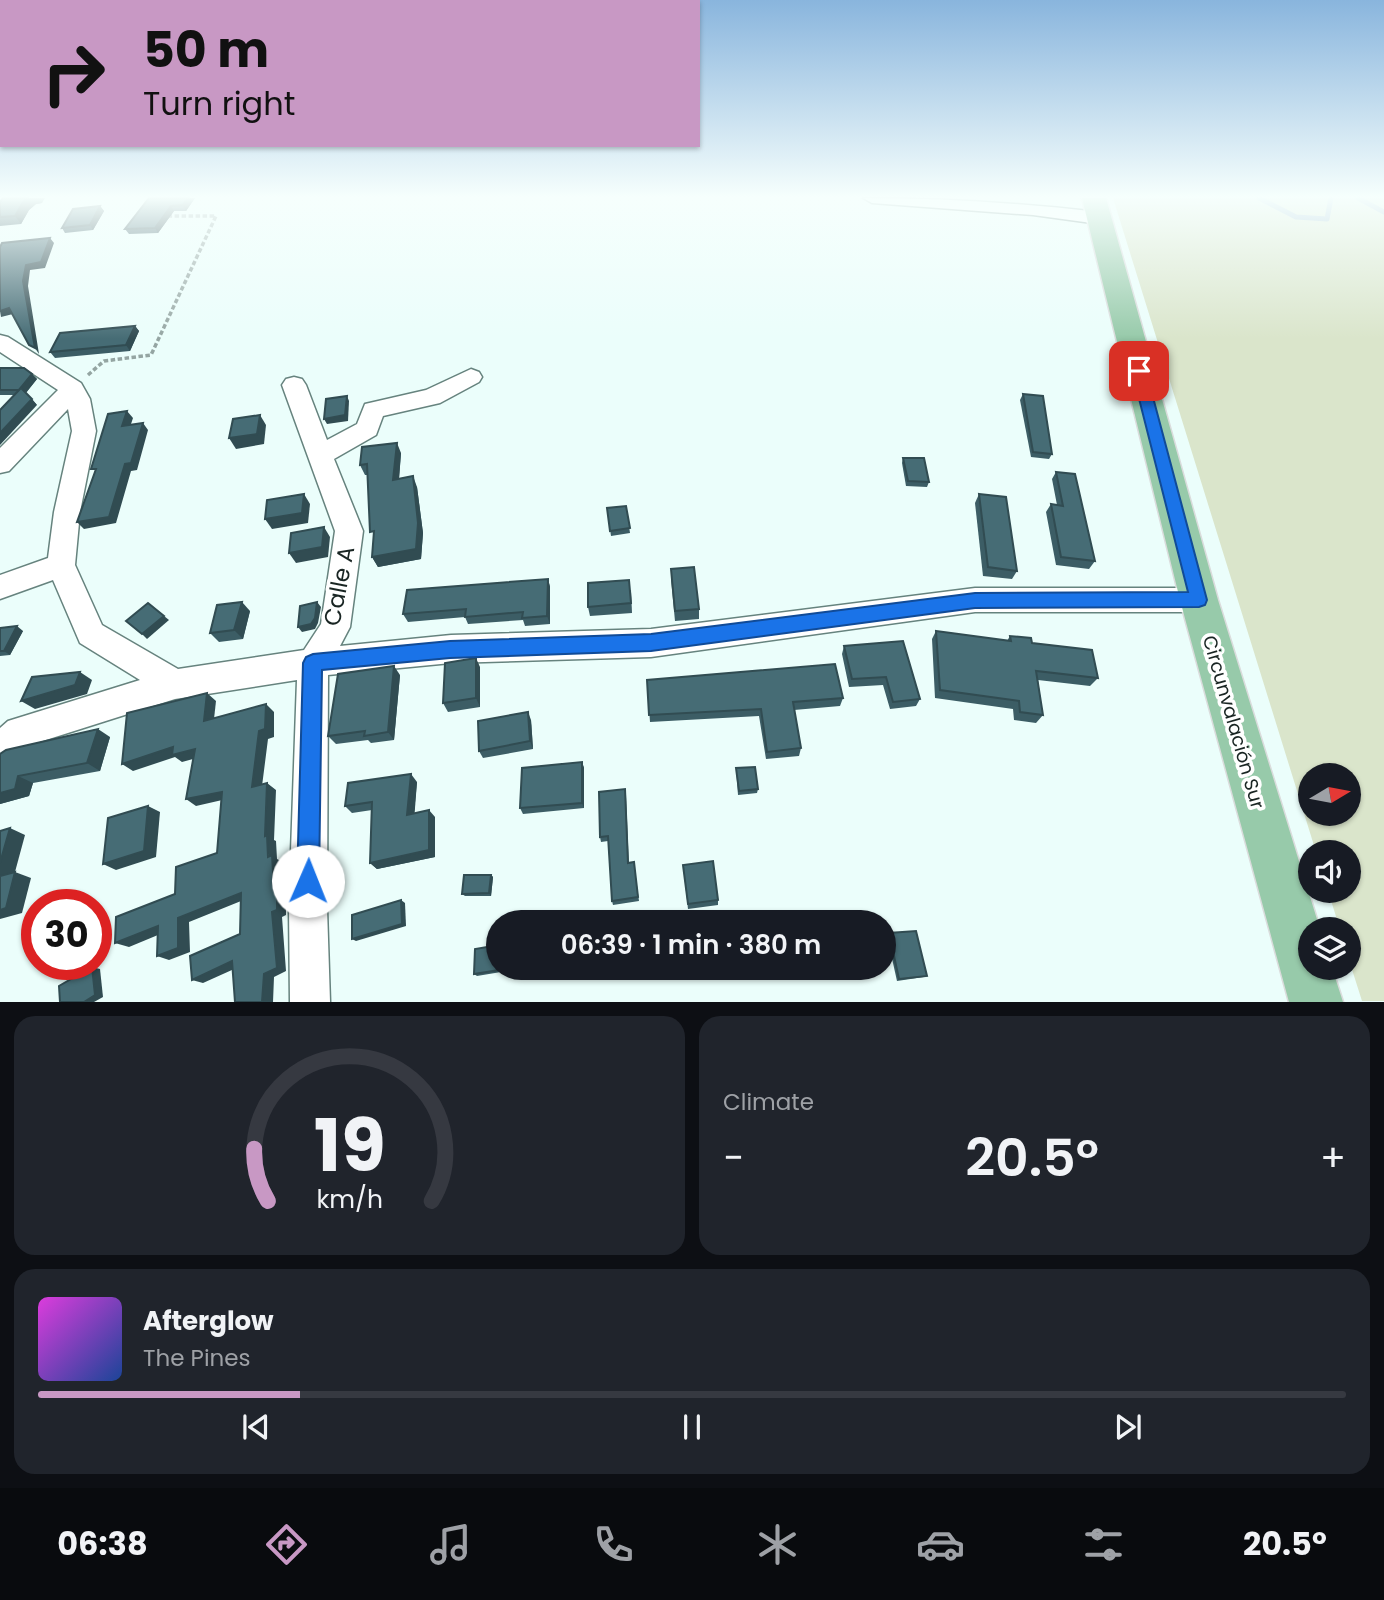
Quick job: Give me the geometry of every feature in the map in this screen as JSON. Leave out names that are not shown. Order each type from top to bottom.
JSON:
[{"type":"main road","name":"Circunvalación Sur","points":[[1106,245],[1199,600],[1316,1002]]},
{"type":"street","points":[[0,342],[73,389],[78,399],[84,430],[67,512],[61,565],[91,635],[175,684]]},
{"type":"street","name":"Calle A","points":[[294,386],[349,530],[335,627],[313,663]]},
{"type":"street","points":[[0,464],[73,389]]},
{"type":"street","points":[[0,587],[61,565]]},
{"type":"street","points":[[0,750],[20,732],[175,684],[313,663],[450,649],[651,643],[975,600],[1199,600]]},
{"type":"street","points":[[310,1002],[308,908],[313,663]]},
{"type":"lane","points":[[322,454],[367,429],[373,410],[432,397],[471,377]]},
{"type":"path","points":[[73,389],[104,361],[151,355],[203,245]]},
{"type":"green space","points":[[1128,245],[1384,245],[1384,1001],[1362,1001],[1355,980],[1361,980],[1361,917],[1336,917],[1332,903],[1361,903],[1361,840],[1312,840],[1308,826],[1362,826],[1362,763],[1298,763],[1298,794]]},
{"type":"building","points":[[1,245],[47,245],[41,262],[26,265],[23,281],[35,348],[29,345],[9,308],[0,311]]},
{"type":"building","points":[[135,326],[126,345],[50,352],[60,333]]},
{"type":"building","points":[[0,368],[24,368],[32,374],[19,390],[0,390]]},
{"type":"building","points":[[21,388],[32,399],[0,433],[0,410]]},
{"type":"building","points":[[1023,394],[1043,396],[1052,454],[1033,452]]},
{"type":"building","points":[[347,396],[345,415],[324,419],[326,399]]},
{"type":"building","points":[[127,411],[122,426],[143,423],[131,463],[125,464],[109,517],[77,522],[96,469],[91,469],[108,414]]},
{"type":"building","points":[[260,415],[257,434],[229,438],[233,419]]},
{"type":"building","points":[[397,443],[393,480],[413,476],[418,523],[416,549],[372,557],[374,531],[370,532],[367,464],[360,465],[362,447]]},
{"type":"building","points":[[903,458],[924,458],[929,482],[908,481]]},
{"type":"building","points":[[1056,472],[1075,474],[1095,561],[1061,557],[1051,504],[1063,506]]},
{"type":"building","points":[[304,494],[302,513],[265,519],[267,500]]},
{"type":"building","points":[[979,494],[1006,497],[1017,571],[988,567]]},
{"type":"building","points":[[626,506],[630,528],[610,531],[607,508]]},
{"type":"building","points":[[324,527],[322,547],[289,553],[291,533]]},
{"type":"building","points":[[694,567],[699,609],[675,611],[671,569]]},
{"type":"building","points":[[548,579],[547,616],[522,618],[523,612],[465,617],[466,609],[403,614],[407,590]]},
{"type":"building","points":[[629,580],[631,603],[588,607],[588,583]]},
{"type":"building","points":[[242,602],[234,630],[210,633],[217,605]]},
{"type":"building","points":[[317,602],[315,618],[311,624],[298,627],[300,606]]},
{"type":"building","points":[[148,603],[164,616],[142,634],[126,621]]},
{"type":"building","points":[[17,626],[4,651],[0,651],[0,628]]},
{"type":"building","points":[[936,631],[1011,641],[1010,636],[1031,638],[1032,643],[1092,650],[1098,678],[1036,671],[1043,715],[1020,712],[1019,701],[940,690]]},
{"type":"building","points":[[903,641],[920,699],[893,702],[886,677],[852,679],[844,646]]},
{"type":"building","points":[[476,658],[476,698],[443,703],[445,663]]},
{"type":"building","points":[[835,664],[843,698],[793,702],[801,748],[767,752],[761,709],[649,715],[647,680]]},
{"type":"building","points":[[394,666],[388,732],[364,736],[365,731],[328,736],[338,674]]},
{"type":"building","points":[[80,672],[75,685],[21,701],[32,677]]},
{"type":"building","points":[[207,693],[204,721],[266,704],[265,729],[259,731],[252,787],[267,783],[265,836],[267,835],[268,857],[272,855],[274,889],[277,888],[277,910],[272,912],[277,968],[264,974],[262,1002],[235,1002],[232,961],[192,980],[190,956],[240,934],[241,893],[178,918],[178,948],[157,956],[158,926],[115,943],[116,917],[175,894],[176,867],[217,853],[222,792],[186,799],[195,749],[172,755],[173,747],[122,764],[127,713]]},
{"type":"building","points":[[528,712],[530,741],[479,751],[478,721]]},
{"type":"building","points":[[98,729],[87,763],[18,776],[15,789],[0,793],[0,754],[6,750]]},
{"type":"building","points":[[582,762],[582,803],[520,808],[522,768]]},
{"type":"building","points":[[755,767],[758,789],[739,791],[736,768]]},
{"type":"building","points":[[411,774],[407,815],[429,810],[429,850],[370,863],[372,802],[345,806],[348,783]]},
{"type":"building","points":[[625,789],[628,863],[634,862],[638,897],[612,901],[608,836],[600,837],[599,792]]},
{"type":"building","points":[[148,806],[144,851],[103,864],[108,818]]},
{"type":"building","points":[[10,828],[0,863],[0,831]]},
{"type":"building","points":[[713,861],[718,900],[688,904],[683,865]]},
{"type":"building","points":[[15,872],[6,908],[0,910],[0,876]]},
{"type":"building","points":[[464,875],[491,875],[489,893],[462,894]]},
{"type":"building","points":[[401,900],[402,924],[352,939],[352,915]]},
{"type":"building","points":[[916,931],[927,976],[899,979],[896,965],[896,932]]},
{"type":"building","points":[[486,947],[486,972],[474,974],[475,949]]},
{"type":"building","points":[[69,980],[93,980],[95,995],[84,1002],[60,1002],[59,986]]},
{"type":"route","points":[[308,881],[313,663],[450,649],[651,643],[975,600],[1199,600],[1139,371]]}]
